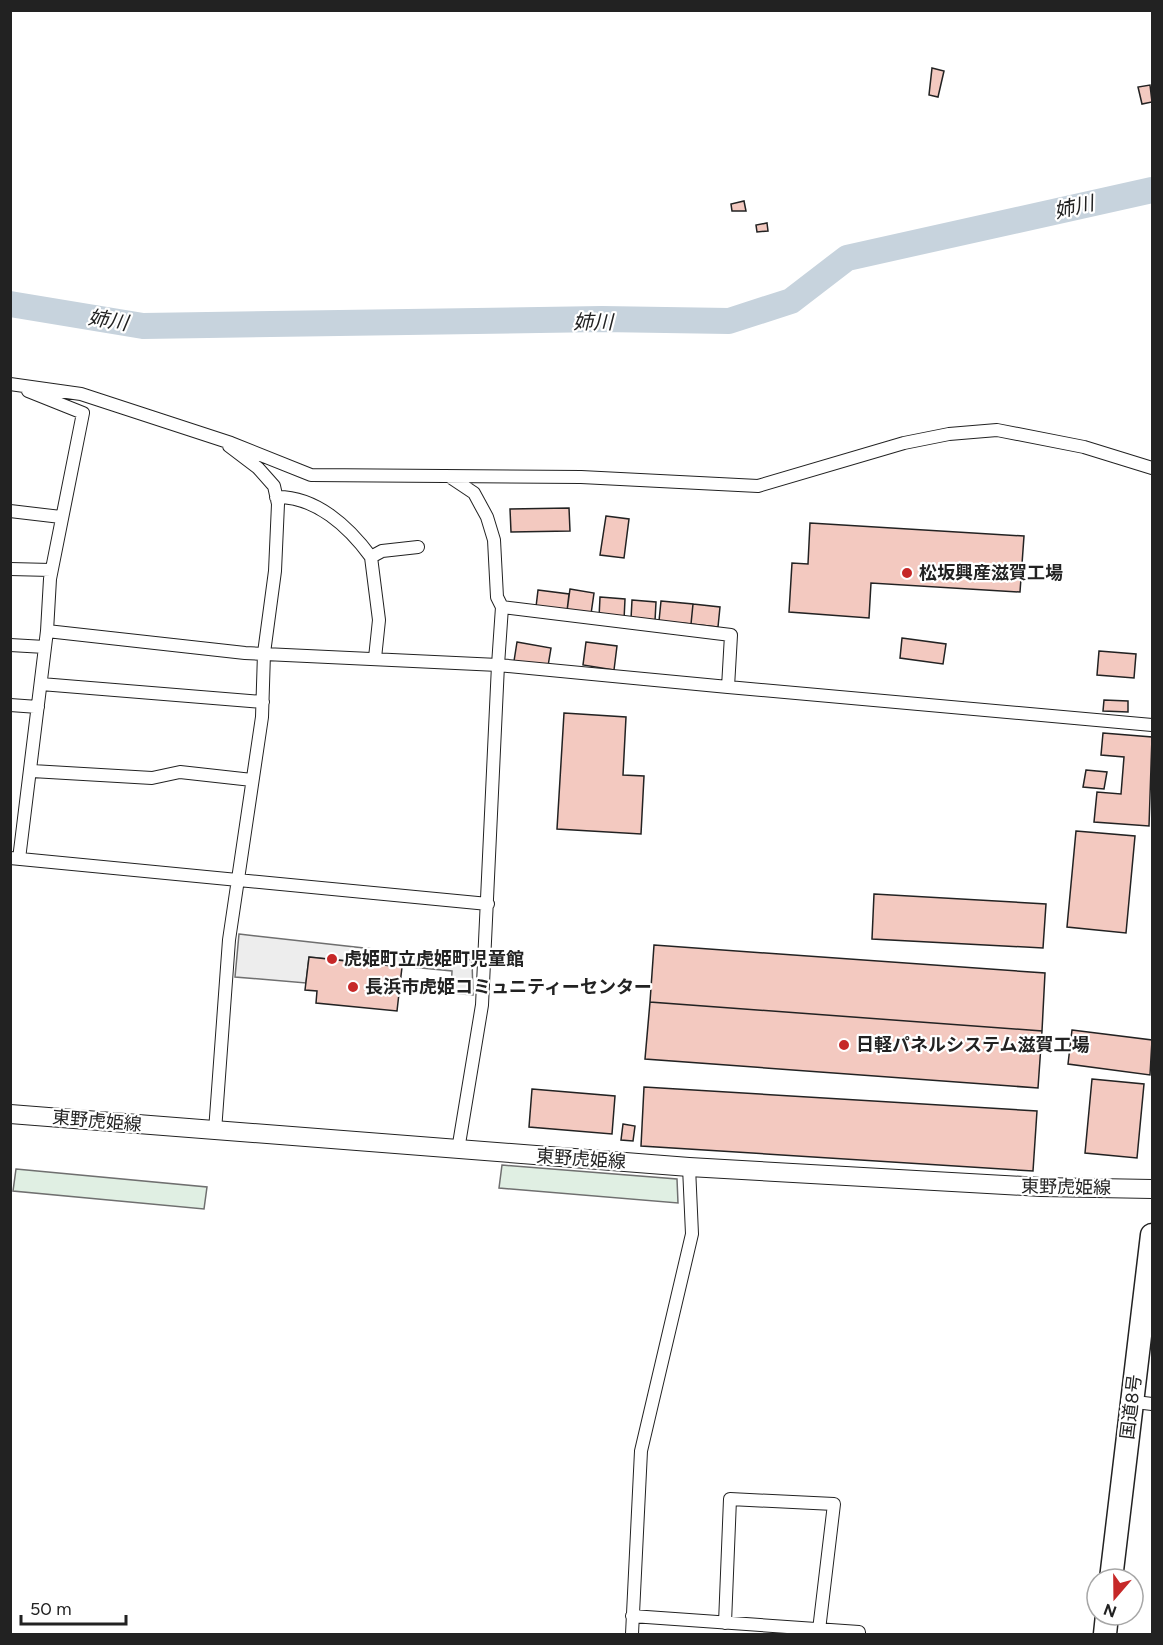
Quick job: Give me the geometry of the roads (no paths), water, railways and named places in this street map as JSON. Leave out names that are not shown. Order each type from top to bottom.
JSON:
[{"type":"highway","name":"国道8号","points":[[1113,1567],[1137,1403],[1152,1235]]},
{"type":"main road","name":"東野虎姫線","points":[[10,1114],[689,1167],[1041,1187],[1152,1189]]},
{"type":"street","points":[[13,384],[81,394],[222,440],[311,475],[581,477],[758,486],[904,442],[948,434],[997,430],[1084,447],[1152,468]]},
{"type":"street","points":[[13,384],[83,413],[51,570],[32,771],[15,858],[488,904]]},
{"type":"street","points":[[215,1131],[229,940],[263,702],[264,652],[275,572],[276,497],[274,486],[258,468],[222,440]]},
{"type":"street","points":[[450,477],[474,493],[487,517],[494,540],[497,597],[502,607],[482,1005],[458,1150]]},
{"type":"street","points":[[276,497],[293,496],[337,519],[348,528],[371,557],[379,620],[375,658]]},
{"type":"street","points":[[10,511],[61,517]]},
{"type":"street","points":[[371,557],[382,551],[418,547]]},
{"type":"street","points":[[10,569],[51,570]]},
{"type":"street","points":[[502,607],[731,634],[728,687]]},
{"type":"street","points":[[46,631],[245,653],[264,652],[498,665],[1152,725]]},
{"type":"street","points":[[10,645],[45,647]]},
{"type":"street","points":[[41,684],[263,702]]},
{"type":"street","points":[[10,705],[38,707]]},
{"type":"street","points":[[32,771],[152,778],[180,772],[252,780]]},
{"type":"street","points":[[632,1635],[641,1451],[692,1234],[689,1167]]},
{"type":"street","points":[[725,1623],[730,1499],[834,1504],[819,1630]]},
{"type":"street","points":[[632,1616],[859,1632],[859,1635]]},
{"type":"waterway","name":"姉川","points":[[10,304],[143,326],[602,319],[729,321],[791,301],[847,258],[1152,190]]},
{"type":"place","name":"松坂興産滋賀工場","points":[[907,573]]},
{"type":"place","name":"虎姫町立虎姫町児童館","points":[[332,959]]},
{"type":"place","name":"長浜市虎姫コミュニティーセンター","points":[[353,987]]},
{"type":"place","name":"日軽パネルシステム滋賀工場","points":[[844,1045]]}]
